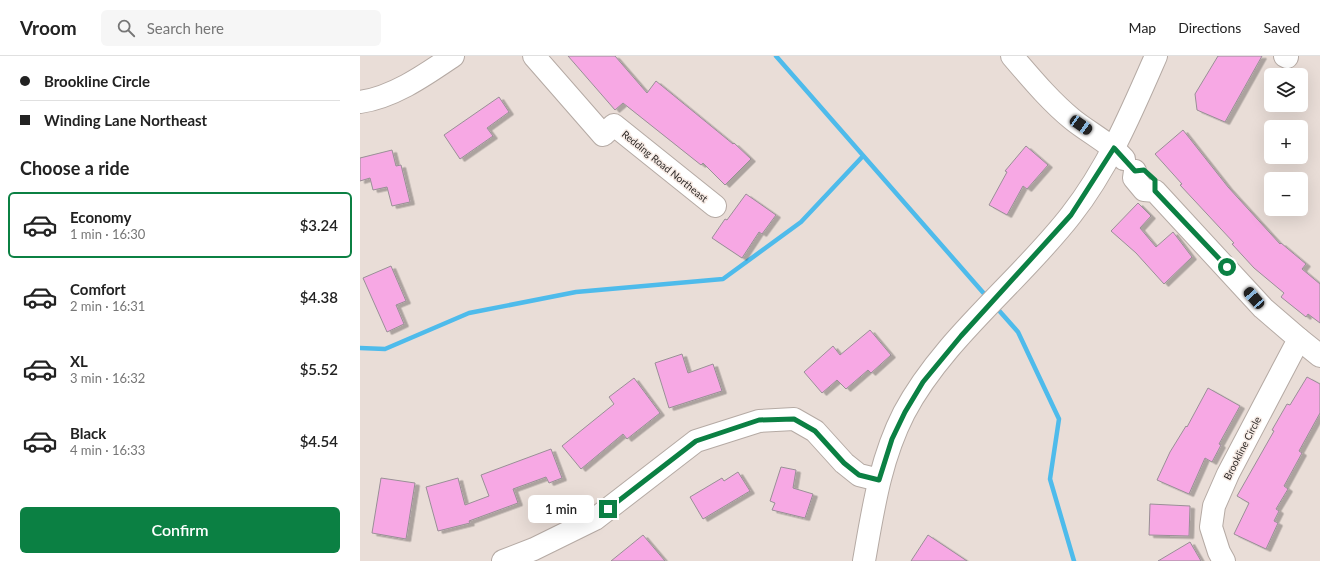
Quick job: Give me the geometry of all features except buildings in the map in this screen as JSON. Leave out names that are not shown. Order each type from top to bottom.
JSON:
[{"type":"street","points":[[360,102],[401,88],[428,73],[452,56]]},
{"type":"street","name":"Redding Road Northeast","points":[[534,56],[603,134],[614,126],[715,206]]},
{"type":"street","points":[[1012,56],[1041,89],[1073,119],[1114,148],[1135,171],[1141,169],[1150,175],[1155,180],[1155,191],[1263,308],[1320,356]]},
{"type":"street","points":[[864,561],[879,480],[892,439],[905,412],[923,382],[961,336],[1071,215],[1114,148],[1156,56]]},
{"type":"street","name":"Brookline Circle","points":[[1224,561],[1219,552],[1211,527],[1214,506],[1228,474],[1299,339]]},
{"type":"street","points":[[503,561],[534,549],[595,519],[696,441],[759,420],[794,419],[815,431],[844,463],[859,475],[879,480]]},
{"type":"waterway","points":[[776,56],[987,297]]},
{"type":"waterway","points":[[360,348],[385,349],[469,313],[576,292],[723,279],[801,222],[863,156]]},
{"type":"waterway","points":[[995,306],[1018,332],[1059,419],[1050,479],[1074,561]]},
{"type":"route","points":[[608,509],[696,441],[759,420],[794,419],[815,431],[844,463],[859,475],[879,480],[892,439],[905,412],[923,382],[961,336],[1071,215],[1114,148],[1135,171],[1141,169],[1144,170],[1155,180],[1155,191],[1227,267]]}]
